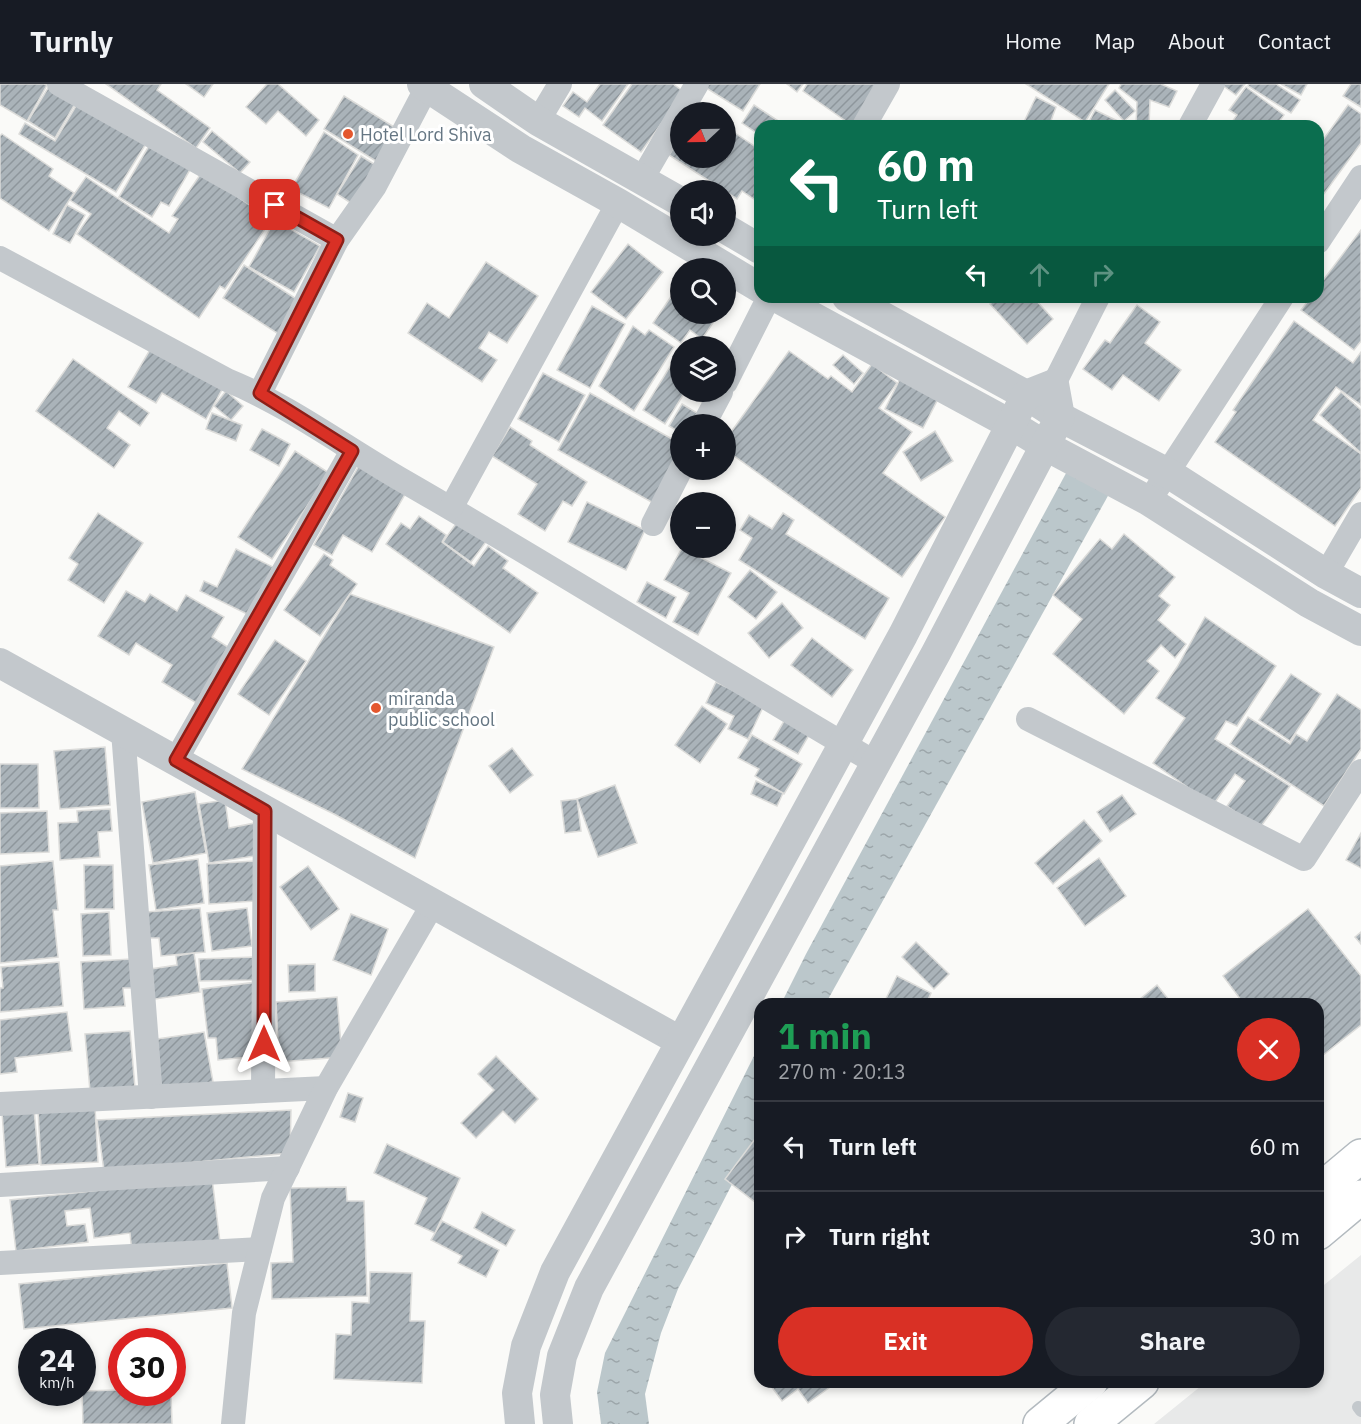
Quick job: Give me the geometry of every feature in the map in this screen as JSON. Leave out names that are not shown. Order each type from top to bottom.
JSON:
[{"type":"main road","points":[[1324,1186],[1361,1156]]},
{"type":"main road","points":[[1324,1228],[1361,1197]]},
{"type":"main road","points":[[1040,1424],[1084,1388]]},
{"type":"main road","points":[[1090,1424],[1135,1388]]},
{"type":"street","points":[[59,84],[337,240]]},
{"type":"street","points":[[484,84],[538,121],[670,196]]},
{"type":"street","points":[[538,121],[560,84]]},
{"type":"street","points":[[642,179],[698,84]]},
{"type":"street","points":[[867,120],[888,84]]},
{"type":"street","points":[[260,393],[337,240],[375,186],[424,85],[521,149],[618,203],[754,284]]},
{"type":"street","points":[[1193,120],[1211,85]]},
{"type":"street","points":[[1324,234],[1357,192]]},
{"type":"street","points":[[451,508],[618,203]]},
{"type":"street","points":[[736,235],[754,245]]},
{"type":"street","points":[[0,258],[227,380],[260,393],[352,451],[451,508],[876,764]]},
{"type":"street","points":[[736,362],[766,303]]},
{"type":"street","points":[[787,303],[1149,501],[1309,603],[1359,626]]},
{"type":"street","points":[[858,303],[1026,395],[1060,417],[1168,473],[1361,594]]},
{"type":"street","points":[[558,1424],[555,1395],[562,1356],[589,1288],[876,764],[988,550],[1046,446],[1060,417],[1054,384],[1095,303]]},
{"type":"street","points":[[1149,501],[1278,303]]},
{"type":"street","points":[[520,1424],[517,1393],[526,1346],[555,1272],[844,745],[1026,395],[1054,384]]},
{"type":"street","points":[[176,760],[352,451]]},
{"type":"street","points":[[653,525],[676,480]]},
{"type":"street","points":[[1326,574],[1361,514]]},
{"type":"street","points":[[0,663],[681,1041]]},
{"type":"street","points":[[1028,719],[1304,859],[1361,771]]},
{"type":"street","points":[[123,731],[151,1096]]},
{"type":"street","points":[[264,1091],[265,811]]},
{"type":"street","points":[[233,1424],[244,1312],[273,1198],[326,1088],[434,902]]},
{"type":"street","points":[[0,1104],[326,1088]]},
{"type":"street","points":[[0,1185],[288,1168]]},
{"type":"street","points":[[0,1263],[260,1249]]},
{"type":"shaded area","points":[[1361,1255],[1361,1424],[1154,1424],[1199,1388],[1324,1388],[1324,1285]]},
{"type":"water","points":[[1071,464],[1114,485],[829,998],[784,998]]},
{"type":"water","points":[[754,1056],[754,1142],[678,1289],[661,1333],[645,1394],[649,1424],[601,1424],[597,1392],[605,1353]]},
{"type":"building","points":[[0,84],[47,85],[27,121],[0,105]]},
{"type":"building","points":[[106,84],[161,84],[157,90],[210,128],[196,148]]},
{"type":"building","points":[[186,84],[213,84],[204,97]]},
{"type":"building","points":[[267,84],[278,84],[319,120],[306,136],[278,111],[266,124],[246,107]]},
{"type":"building","points":[[600,84],[628,84],[602,121],[585,108],[579,117],[563,106],[573,92],[587,102]]},
{"type":"building","points":[[632,84],[673,84],[684,92],[677,102],[670,102],[670,112],[641,152],[603,125]]},
{"type":"building","points":[[704,84],[760,84],[743,111],[736,107],[736,102],[729,102],[703,86]]},
{"type":"building","points":[[787,84],[803,84],[797,92]]},
{"type":"building","points":[[807,84],[881,84],[857,120],[844,120],[803,91]]},
{"type":"building","points":[[1026,84],[1109,84],[1086,120],[1082,120]]},
{"type":"building","points":[[1121,84],[1161,84],[1177,91],[1169,107],[1150,100],[1149,120],[1136,120],[1137,102],[1119,88]]},
{"type":"building","points":[[1223,84],[1245,84],[1236,95]]},
{"type":"building","points":[[1249,84],[1276,84],[1300,100],[1291,113],[1248,86]]},
{"type":"building","points":[[1281,84],[1307,84],[1301,95]]},
{"type":"building","points":[[1351,84],[1361,84],[1361,107],[1343,96]]},
{"type":"building","points":[[1246,87],[1284,115],[1280,120],[1233,120],[1237,115],[1229,110]]},
{"type":"building","points":[[48,88],[75,104],[55,138],[28,121]]},
{"type":"building","points":[[1115,90],[1135,111],[1123,120],[1105,100]]},
{"type":"building","points":[[344,96],[399,130],[379,163],[324,129]]},
{"type":"building","points":[[1036,97],[1056,107],[1051,120],[1025,120]]},
{"type":"building","points":[[79,101],[147,142],[116,192],[19,134],[25,123],[55,141]]},
{"type":"building","points":[[754,105],[777,120],[754,120],[754,131],[742,123]]},
{"type":"building","points":[[1348,105],[1361,114],[1361,143],[1324,194],[1324,139]]},
{"type":"building","points":[[1095,110],[1116,120],[1090,120]]},
{"type":"building","points":[[212,131],[250,162],[240,173],[203,142]]},
{"type":"building","points":[[324,132],[358,155],[329,208],[291,189]]},
{"type":"building","points":[[2,134],[53,169],[49,176],[74,193],[49,231],[0,198],[0,136]]},
{"type":"building","points":[[736,134],[754,146],[754,199],[742,191],[736,198],[736,180],[708,180],[689,168],[736,168]]},
{"type":"building","points":[[150,144],[191,168],[169,206],[161,202],[152,217],[119,197]]},
{"type":"building","points":[[361,156],[382,169],[357,207],[337,194]]},
{"type":"building","points":[[202,172],[271,220],[225,289],[220,286],[199,318],[77,234],[91,214],[70,200],[86,177],[169,233],[178,219],[172,216]]},
{"type":"building","points":[[67,205],[85,215],[70,243],[53,234]]},
{"type":"building","points":[[275,220],[320,246],[294,292],[249,267]]},
{"type":"building","points":[[1361,230],[1361,341],[1354,350],[1301,310],[1306,303],[1324,303],[1324,279]]},
{"type":"building","points":[[628,244],[663,272],[626,319],[591,292]]},
{"type":"building","points":[[486,262],[538,296],[507,343],[489,332],[479,348],[497,360],[482,382],[408,333],[427,303],[449,318]]},
{"type":"building","points":[[244,265],[301,302],[280,335],[223,298]]},
{"type":"building","points":[[670,298],[670,324],[712,324],[704,336],[698,336],[690,330],[686,336],[671,336],[653,323]]},
{"type":"building","points":[[1038,303],[1053,319],[1027,344],[990,304]]},
{"type":"building","points":[[1137,305],[1160,322],[1145,343],[1181,370],[1159,401],[1123,375],[1112,390],[1083,369],[1105,340],[1110,343]]},
{"type":"building","points":[[592,306],[625,324],[590,388],[557,370]]},
{"type":"building","points":[[1294,321],[1353,363],[1361,352],[1361,405],[1336,387],[1313,420],[1361,454],[1361,488],[1335,526],[1215,442],[1236,412],[1233,410]]},
{"type":"building","points":[[633,326],[645,335],[649,330],[670,344],[670,353],[634,411],[599,386]]},
{"type":"building","points":[[154,343],[225,384],[206,419],[162,393],[156,403],[128,387]]},
{"type":"building","points":[[789,351],[828,379],[831,376],[852,392],[872,364],[897,383],[879,408],[912,432],[883,473],[945,517],[902,577],[736,457],[736,425]]},
{"type":"building","points":[[843,355],[863,373],[854,384],[833,365]]},
{"type":"building","points":[[73,359],[149,413],[140,426],[119,411],[107,428],[130,445],[114,468],[36,411]]},
{"type":"building","points":[[670,367],[670,402],[679,402],[665,424],[643,410]]},
{"type":"building","points":[[543,373],[585,395],[559,442],[518,419]]},
{"type":"building","points":[[900,379],[938,399],[923,428],[885,409]]},
{"type":"building","points":[[226,391],[243,406],[231,420],[214,406]]},
{"type":"building","points":[[1341,392],[1361,410],[1361,453],[1320,415]]},
{"type":"building","points":[[590,393],[670,438],[670,477],[655,504],[558,450]]},
{"type":"building","points":[[682,404],[699,414],[676,414]]},
{"type":"building","points":[[212,413],[242,425],[236,441],[206,429]]},
{"type":"building","points":[[510,427],[532,441],[530,445],[587,482],[572,506],[563,501],[545,531],[518,514],[537,484],[492,456]]},
{"type":"building","points":[[262,429],[290,444],[279,466],[250,450]]},
{"type":"building","points":[[935,431],[953,461],[921,481],[903,452]]},
{"type":"building","points":[[295,451],[329,473],[272,559],[238,537]]},
{"type":"building","points":[[361,462],[408,489],[372,552],[343,535],[332,555],[314,545]]},
{"type":"building","points":[[587,502],[645,530],[626,570],[568,542]]},
{"type":"building","points":[[98,513],[143,543],[104,603],[68,580],[78,564],[69,558]]},
{"type":"building","points":[[783,513],[794,520],[786,534],[889,598],[865,639],[739,560],[752,538],[740,530],[749,515],[772,529]]},
{"type":"building","points":[[419,516],[446,535],[442,542],[474,566],[488,546],[508,561],[503,568],[538,593],[510,633],[386,544],[401,523],[410,529]]},
{"type":"building","points":[[460,518],[488,539],[471,562],[443,542]]},
{"type":"building","points":[[1124,534],[1175,577],[1159,596],[1170,605],[1158,620],[1186,644],[1175,658],[1161,645],[1147,661],[1159,671],[1124,714],[1053,654],[1082,619],[1053,595],[1100,539],[1112,549]]},
{"type":"building","points":[[236,549],[273,567],[249,615],[200,591],[204,581],[217,587]]},
{"type":"building","points":[[324,554],[333,560],[330,565],[357,584],[320,636],[284,610]]},
{"type":"building","points":[[676,558],[702,558],[731,573],[698,635],[673,622],[689,593],[664,580]]},
{"type":"building","points":[[750,570],[777,592],[756,619],[728,597]]},
{"type":"building","points":[[647,582],[676,597],[666,618],[637,602]]},
{"type":"building","points":[[126,591],[145,602],[150,594],[177,611],[186,595],[224,617],[212,637],[231,649],[198,704],[162,682],[172,665],[136,643],[129,655],[98,636]]},
{"type":"building","name":"miranda public school","points":[[350,594],[494,647],[415,858],[334,814],[242,769]]},
{"type":"building","points":[[782,603],[803,628],[769,658],[748,633]]},
{"type":"building","points":[[1205,617],[1276,666],[1237,726],[1226,721],[1215,739],[1290,786],[1259,829],[1227,806],[1245,781],[1235,774],[1213,805],[1153,763],[1185,718],[1156,698],[1177,667]]},
{"type":"building","points":[[812,638],[853,670],[832,697],[791,665]]},
{"type":"building","points":[[275,640],[306,661],[269,715],[238,694]]},
{"type":"building","points":[[1291,674],[1321,694],[1290,741],[1259,720]]},
{"type":"building","points":[[716,682],[764,705],[748,739],[728,729],[734,716],[706,703]]},
{"type":"building","points":[[1337,694],[1361,710],[1361,749],[1324,806],[1230,744],[1248,717],[1290,744],[1296,734],[1307,741]]},
{"type":"building","points":[[702,706],[727,724],[700,763],[675,745]]},
{"type":"building","points":[[787,716],[812,730],[798,754],[773,740]]},
{"type":"building","points":[[752,735],[802,764],[784,794],[755,776],[759,769],[738,758]]},
{"type":"building","points":[[105,747],[110,805],[60,809],[54,751]]},
{"type":"building","points":[[512,748],[533,775],[510,793],[489,766]]},
{"type":"building","points":[[0,764],[38,764],[39,808],[0,808]]},
{"type":"building","points":[[756,781],[783,793],[777,806],[751,794]]},
{"type":"building","points":[[615,785],[637,843],[598,857],[577,799]]},
{"type":"building","points":[[195,792],[206,853],[153,863],[142,802]]},
{"type":"building","points":[[1122,795],[1136,814],[1110,832],[1097,812]]},
{"type":"building","points":[[577,799],[581,831],[565,833],[561,801]]},
{"type":"building","points":[[225,800],[229,828],[255,823],[261,855],[209,863],[199,804]]},
{"type":"building","points":[[110,809],[112,831],[98,832],[100,857],[60,860],[58,823],[78,822],[77,811]]},
{"type":"building","points":[[47,811],[49,852],[0,854],[0,813]]},
{"type":"building","points":[[1084,820],[1102,841],[1053,884],[1035,863]]},
{"type":"building","points":[[1361,833],[1361,868],[1346,860]]},
{"type":"building","points":[[1099,858],[1126,896],[1085,926],[1057,888]]},
{"type":"building","points":[[198,859],[204,903],[156,910],[149,865]]},
{"type":"building","points":[[53,861],[58,910],[53,910],[58,957],[0,963],[0,866]]},
{"type":"building","points":[[254,861],[256,901],[209,904],[207,864]]},
{"type":"building","points":[[84,865],[113,865],[114,909],[85,909]]},
{"type":"building","points":[[308,866],[339,909],[311,930],[280,887]]},
{"type":"building","points":[[200,908],[205,952],[161,956],[159,938],[148,938],[146,912]]},
{"type":"building","points":[[247,908],[252,946],[212,951],[207,913]]},
{"type":"building","points":[[1308,909],[1361,976],[1361,1025],[1324,1054],[1324,998],[1240,998],[1223,976]]},
{"type":"building","points":[[109,912],[111,955],[83,956],[81,914]]},
{"type":"building","points":[[351,914],[388,929],[371,975],[333,960]]},
{"type":"building","points":[[1361,932],[1361,944],[1355,937]]},
{"type":"building","points":[[916,942],[949,974],[934,989],[902,957]]},
{"type":"building","points":[[194,953],[200,992],[149,1000],[144,970],[177,965],[176,956]]},
{"type":"building","points":[[254,957],[255,980],[200,981],[199,959]]},
{"type":"building","points":[[131,959],[133,988],[123,988],[125,1006],[84,1009],[81,962]]},
{"type":"building","points":[[59,962],[63,1006],[0,1012],[0,988],[3,988],[1,967]]},
{"type":"building","points":[[315,964],[315,991],[289,992],[288,965]]},
{"type":"building","points":[[897,976],[931,993],[929,998],[886,998]]},
{"type":"building","points":[[257,982],[259,1056],[218,1060],[216,1038],[208,1038],[202,989]]},
{"type":"building","points":[[1157,985],[1167,998],[1141,998]]},
{"type":"building","points":[[337,997],[342,1057],[279,1062],[276,1002]]},
{"type":"building","points":[[67,1012],[72,1051],[15,1058],[17,1072],[0,1074],[0,1020]]},
{"type":"building","points":[[130,1031],[135,1088],[90,1091],[85,1034]]},
{"type":"building","points":[[204,1032],[213,1082],[159,1091],[151,1040]]},
{"type":"building","points":[[496,1056],[538,1099],[515,1123],[503,1111],[476,1138],[461,1123],[494,1090],[478,1074]]},
{"type":"building","points":[[348,1093],[363,1098],[355,1122],[340,1117]]},
{"type":"building","points":[[95,1107],[98,1162],[41,1165],[38,1110]]},
{"type":"building","points":[[34,1109],[39,1164],[6,1167],[2,1112]]},
{"type":"building","points":[[291,1110],[290,1153],[104,1171],[97,1120]]},
{"type":"building","points":[[754,1140],[754,1201],[725,1179]]},
{"type":"building","points":[[387,1144],[460,1178],[435,1233],[415,1224],[427,1198],[374,1173]]},
{"type":"building","points":[[212,1178],[220,1242],[132,1253],[130,1233],[94,1238],[90,1208],[65,1211],[67,1226],[85,1224],[88,1242],[16,1251],[10,1200]]},
{"type":"building","points":[[346,1187],[347,1201],[364,1201],[367,1296],[272,1299],[271,1263],[293,1262],[290,1188]]},
{"type":"building","points":[[482,1212],[515,1230],[506,1246],[474,1228]]},
{"type":"building","points":[[442,1221],[499,1250],[486,1277],[458,1263],[462,1256],[431,1240]]},
{"type":"building","points":[[227,1263],[232,1308],[24,1328],[19,1284]]},
{"type":"building","points":[[370,1272],[412,1273],[410,1321],[425,1321],[422,1383],[334,1379],[336,1334],[351,1335],[352,1302],[369,1303]]},
{"type":"building","points":[[772,1388],[829,1388],[808,1403],[798,1389],[782,1401]]},
{"type":"building","points":[[108,1390],[108,1406],[171,1406],[172,1424],[83,1424],[82,1406],[96,1406],[96,1391]]},
{"type":"place","name":"Hotel Lord Shiva","points":[[348,134]]},
{"type":"place","name":"miranda public school","points":[[376,708]]},
{"type":"route","points":[[264,1044],[265,811],[176,760],[352,451],[260,393],[337,240],[275,205]]}]
